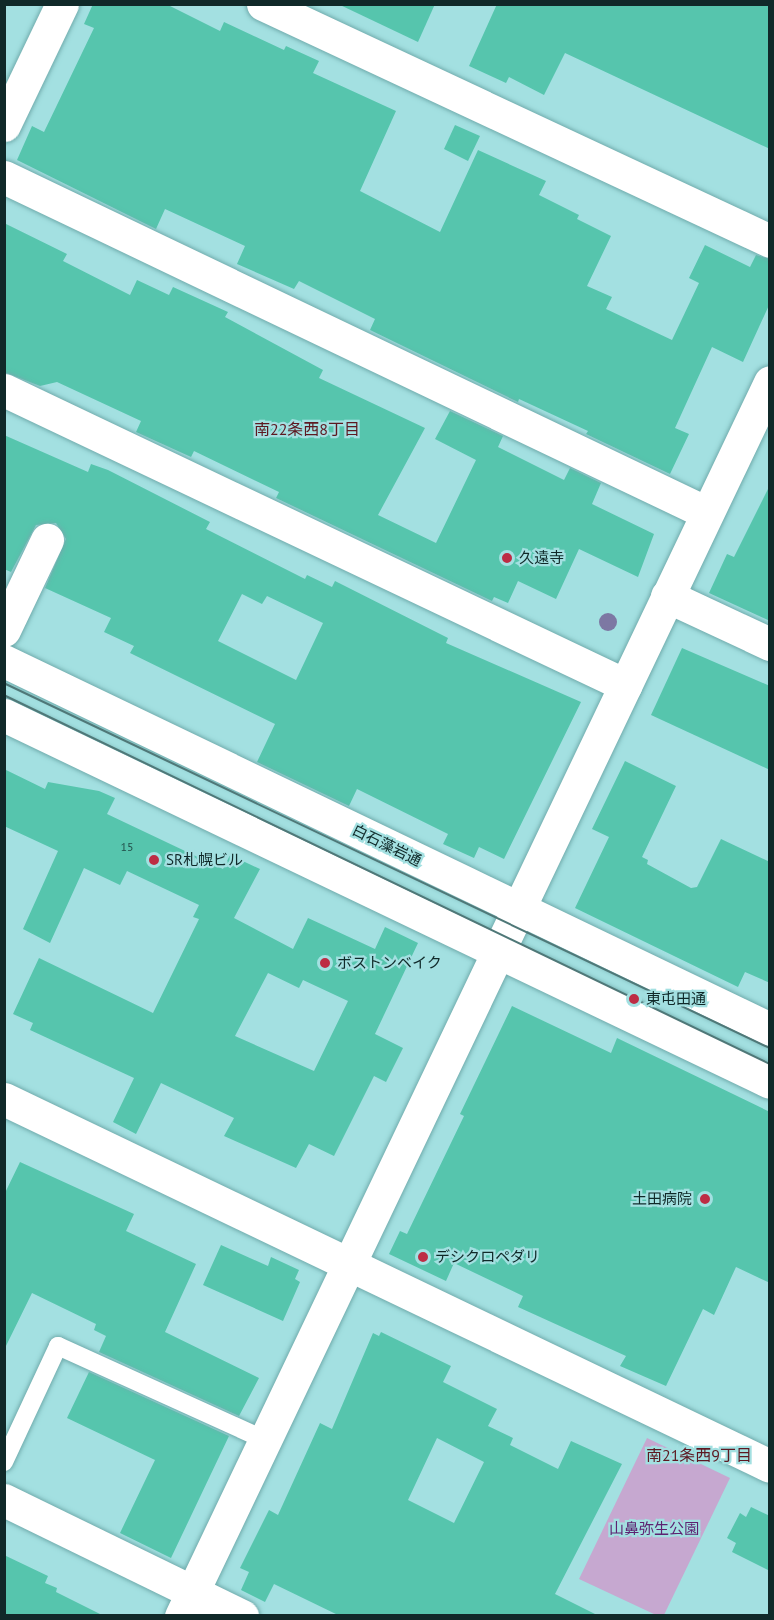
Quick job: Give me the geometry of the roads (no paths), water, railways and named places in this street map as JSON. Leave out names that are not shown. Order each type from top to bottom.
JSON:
[{"type":"street","points":[[4,125],[62,4]]},
{"type":"street","points":[[263,4],[770,241]]},
{"type":"street","points":[[4,177],[707,513]]},
{"type":"street","points":[[187,1604],[770,382]]},
{"type":"street","points":[[4,390],[625,685]]},
{"type":"street","points":[[4,630],[47,540]]},
{"type":"street","points":[[667,596],[770,644]]},
{"type":"street","name":"白石藻岩通","points":[[4,661],[770,1029]]},
{"type":"street","points":[[4,716],[770,1082]]},
{"type":"street","points":[[4,1099],[770,1466]]},
{"type":"street","points":[[4,1500],[187,1604],[242,1616]]},
{"type":"lane","points":[[4,1462],[58,1346],[265,1440]]},
{"type":"tram line","points":[[4,683],[770,1048]]},
{"type":"tram line","points":[[4,695],[770,1064]]},
{"type":"place","name":"久遠寺","points":[[507,558]]},
{"type":"place","name":"SR札幌ビル","points":[[154,860]]},
{"type":"place","name":"ボストンベイク","points":[[325,963]]},
{"type":"place","name":"東屯田通","points":[[634,999]]},
{"type":"place","name":"土田病院","points":[[705,1199]]},
{"type":"place","name":"デシクロペダリ","points":[[423,1257]]},
{"type":"district","name":"南22条西8丁目","points":[[307,429]]},
{"type":"district","name":"南21条西9丁目","points":[[699,1455]]},
{"type":"park label","name":"山鼻弥生公園","points":[[654,1529]]}]
